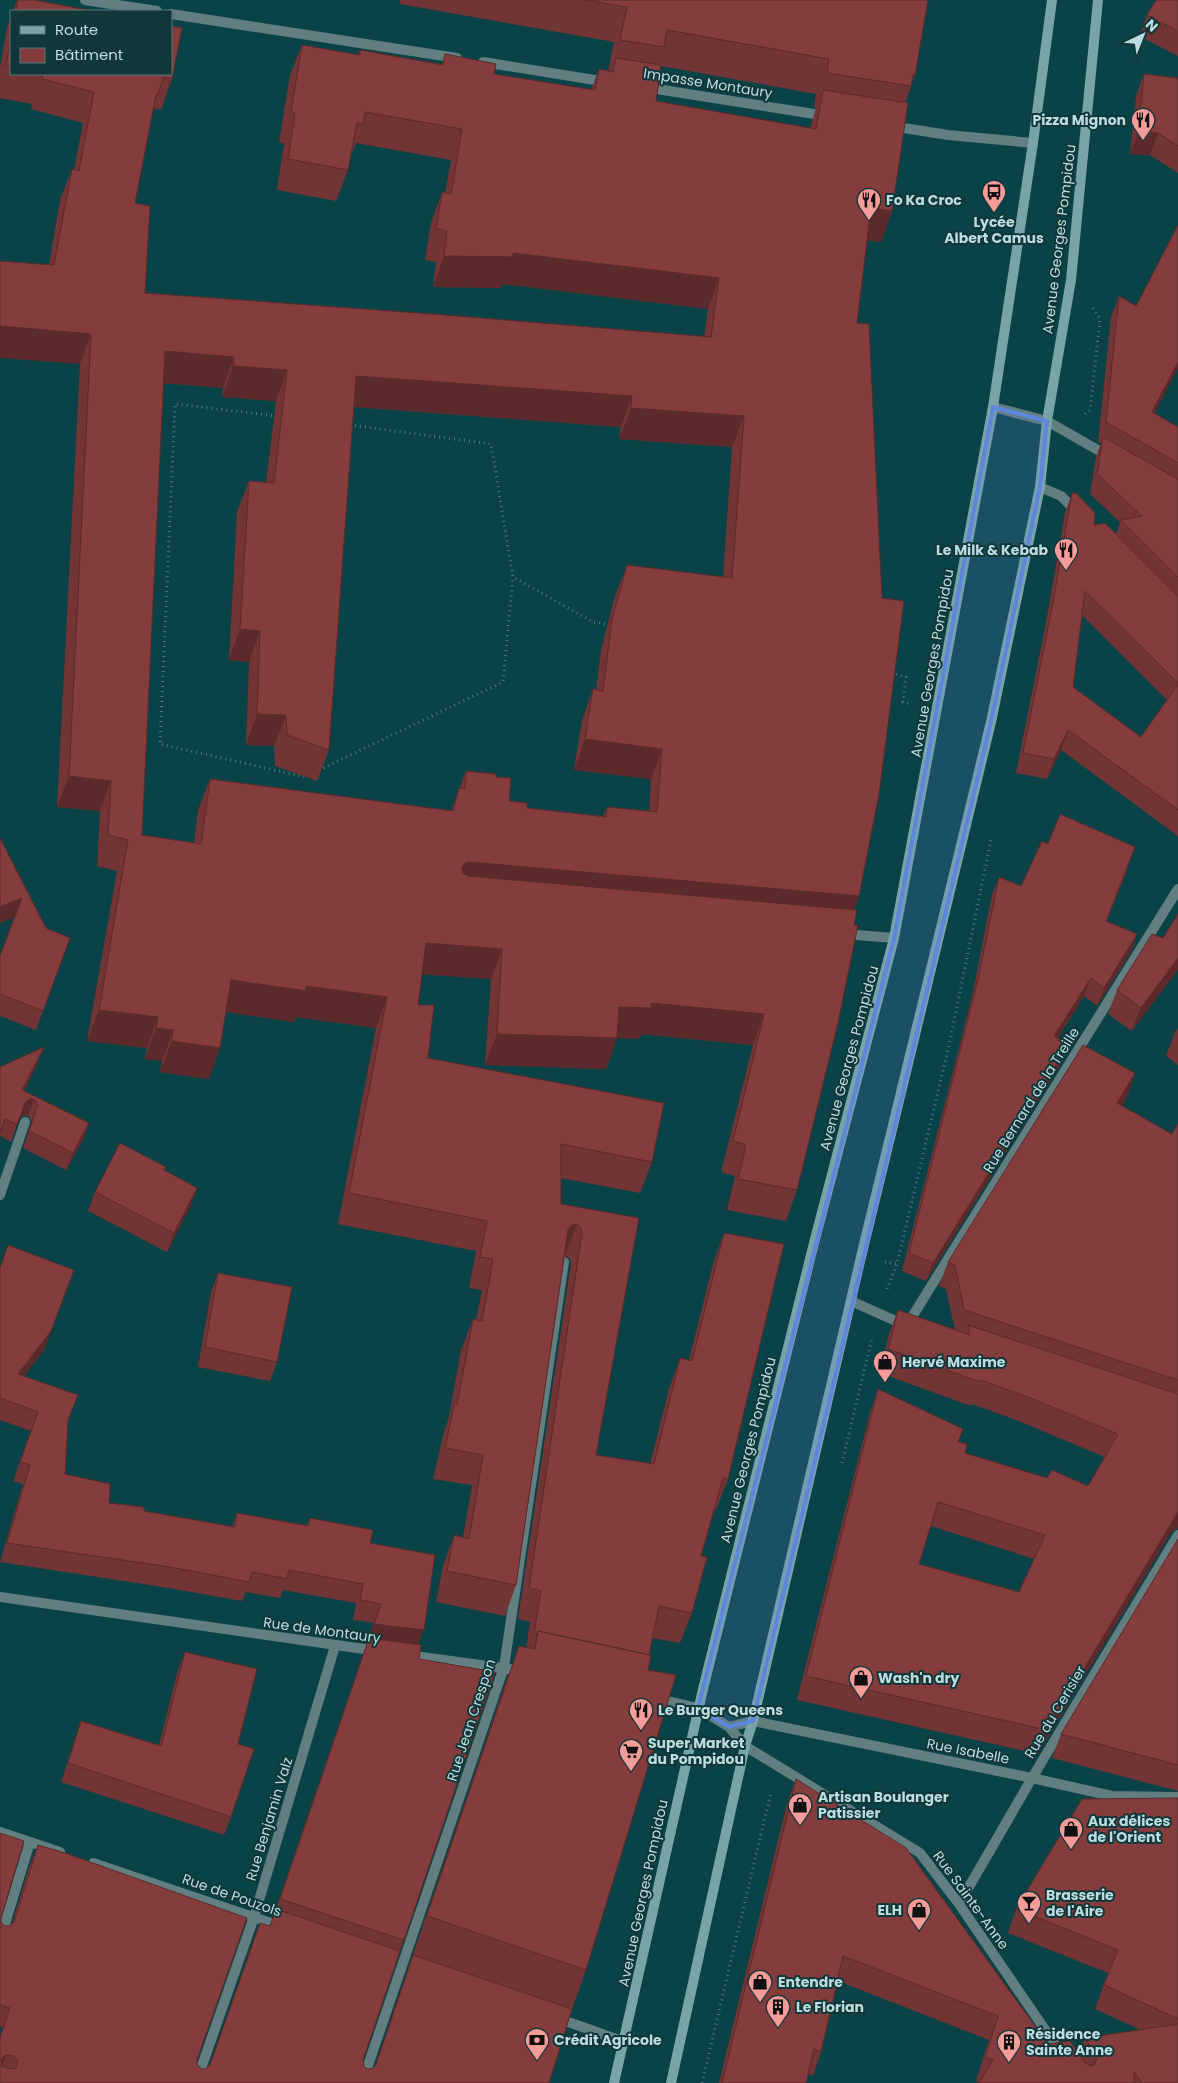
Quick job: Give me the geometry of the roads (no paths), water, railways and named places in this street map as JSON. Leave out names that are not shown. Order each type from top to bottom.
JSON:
[{"type":"main road","name":"Avenue Georges Pompidou","points":[[614,2083],[625,2042],[698,1708],[814,1243],[894,938],[993,407],[1033,143],[1052,0]]},
{"type":"main road","name":"Avenue Georges Pompidou","points":[[671,2083],[745,1746],[753,1721],[851,1301],[992,722],[1040,487],[1047,421],[1071,280],[1098,0]]},
{"type":"street","points":[[85,0],[150,10]]},
{"type":"street","points":[[172,14],[614,83]]},
{"type":"street","name":"Impasse Montaury","points":[[634,86],[840,118]]},
{"type":"street","points":[[879,124],[948,135],[1033,143]]},
{"type":"street","points":[[993,407],[1047,421],[1120,462]]},
{"type":"street","points":[[1040,487],[1061,496],[1084,519]]},
{"type":"street","name":"Rue Bernard de la Treille","points":[[851,1301],[912,1327],[1178,889]]},
{"type":"street","points":[[835,933],[894,938]]},
{"type":"street","points":[[0,1195],[25,1122]]},
{"type":"street","name":"Rue Jean Crespon","points":[[362,2083],[504,1667],[564,1262]]},
{"type":"street","name":"Rue du Cerisier","points":[[959,1904],[1032,1778],[1178,1535]]},
{"type":"street","name":"Rue de Montaury","points":[[0,1597],[335,1646],[504,1667],[533,1673]]},
{"type":"street","name":"Rue Benjamin Valz","points":[[196,2083],[254,1917],[335,1646]]},
{"type":"street","points":[[646,1696],[698,1708],[729,1727],[745,1746]]},
{"type":"street","points":[[729,1727],[753,1721]]},
{"type":"street","name":"Rue Isabelle","points":[[753,1721],[1112,1796],[1178,1797]]},
{"type":"street","name":"Rue Sainte-Anne","points":[[745,1746],[920,1852],[959,1904],[1065,2059]]},
{"type":"street","points":[[0,1832],[68,1854]]},
{"type":"street","points":[[0,1940],[30,1842]]},
{"type":"street","name":"Rue de Pouzols","points":[[86,1861],[291,1929]]},
{"type":"street","points":[[543,2014],[625,2042]]},
{"type":"place","name":"Pizza Mignon","points":[[1143,141]]},
{"type":"place","name":"Lycée Albert Camus","points":[[994,213]]},
{"type":"place","name":"Fo Ka Croc","points":[[869,221]]},
{"type":"place","name":"Le Milk & Kebab","points":[[1066,571]]},
{"type":"place","name":"Hervé Maxime","points":[[885,1383]]},
{"type":"place","name":"Wash'n dry","points":[[861,1699]]},
{"type":"place","name":"Le Burger Queens","points":[[641,1731]]},
{"type":"place","name":"Super Market du Pompidou","points":[[631,1772]]},
{"type":"place","name":"Artisan Boulanger Patissier","points":[[800,1826]]},
{"type":"place","name":"Aux délices de l'Orient","points":[[1071,1850]]},
{"type":"place","name":"Brasserie de l'Aire","points":[[1029,1924]]},
{"type":"place","name":"ELH","points":[[919,1931]]},
{"type":"place","name":"Entendre","points":[[760,2003]]},
{"type":"place","name":"Le Florian","points":[[778,2028]]},
{"type":"place","name":"Crédit Agricole","points":[[537,2061]]},
{"type":"place","name":"Résidence Sainte Anne","points":[[1009,2063]]}]
